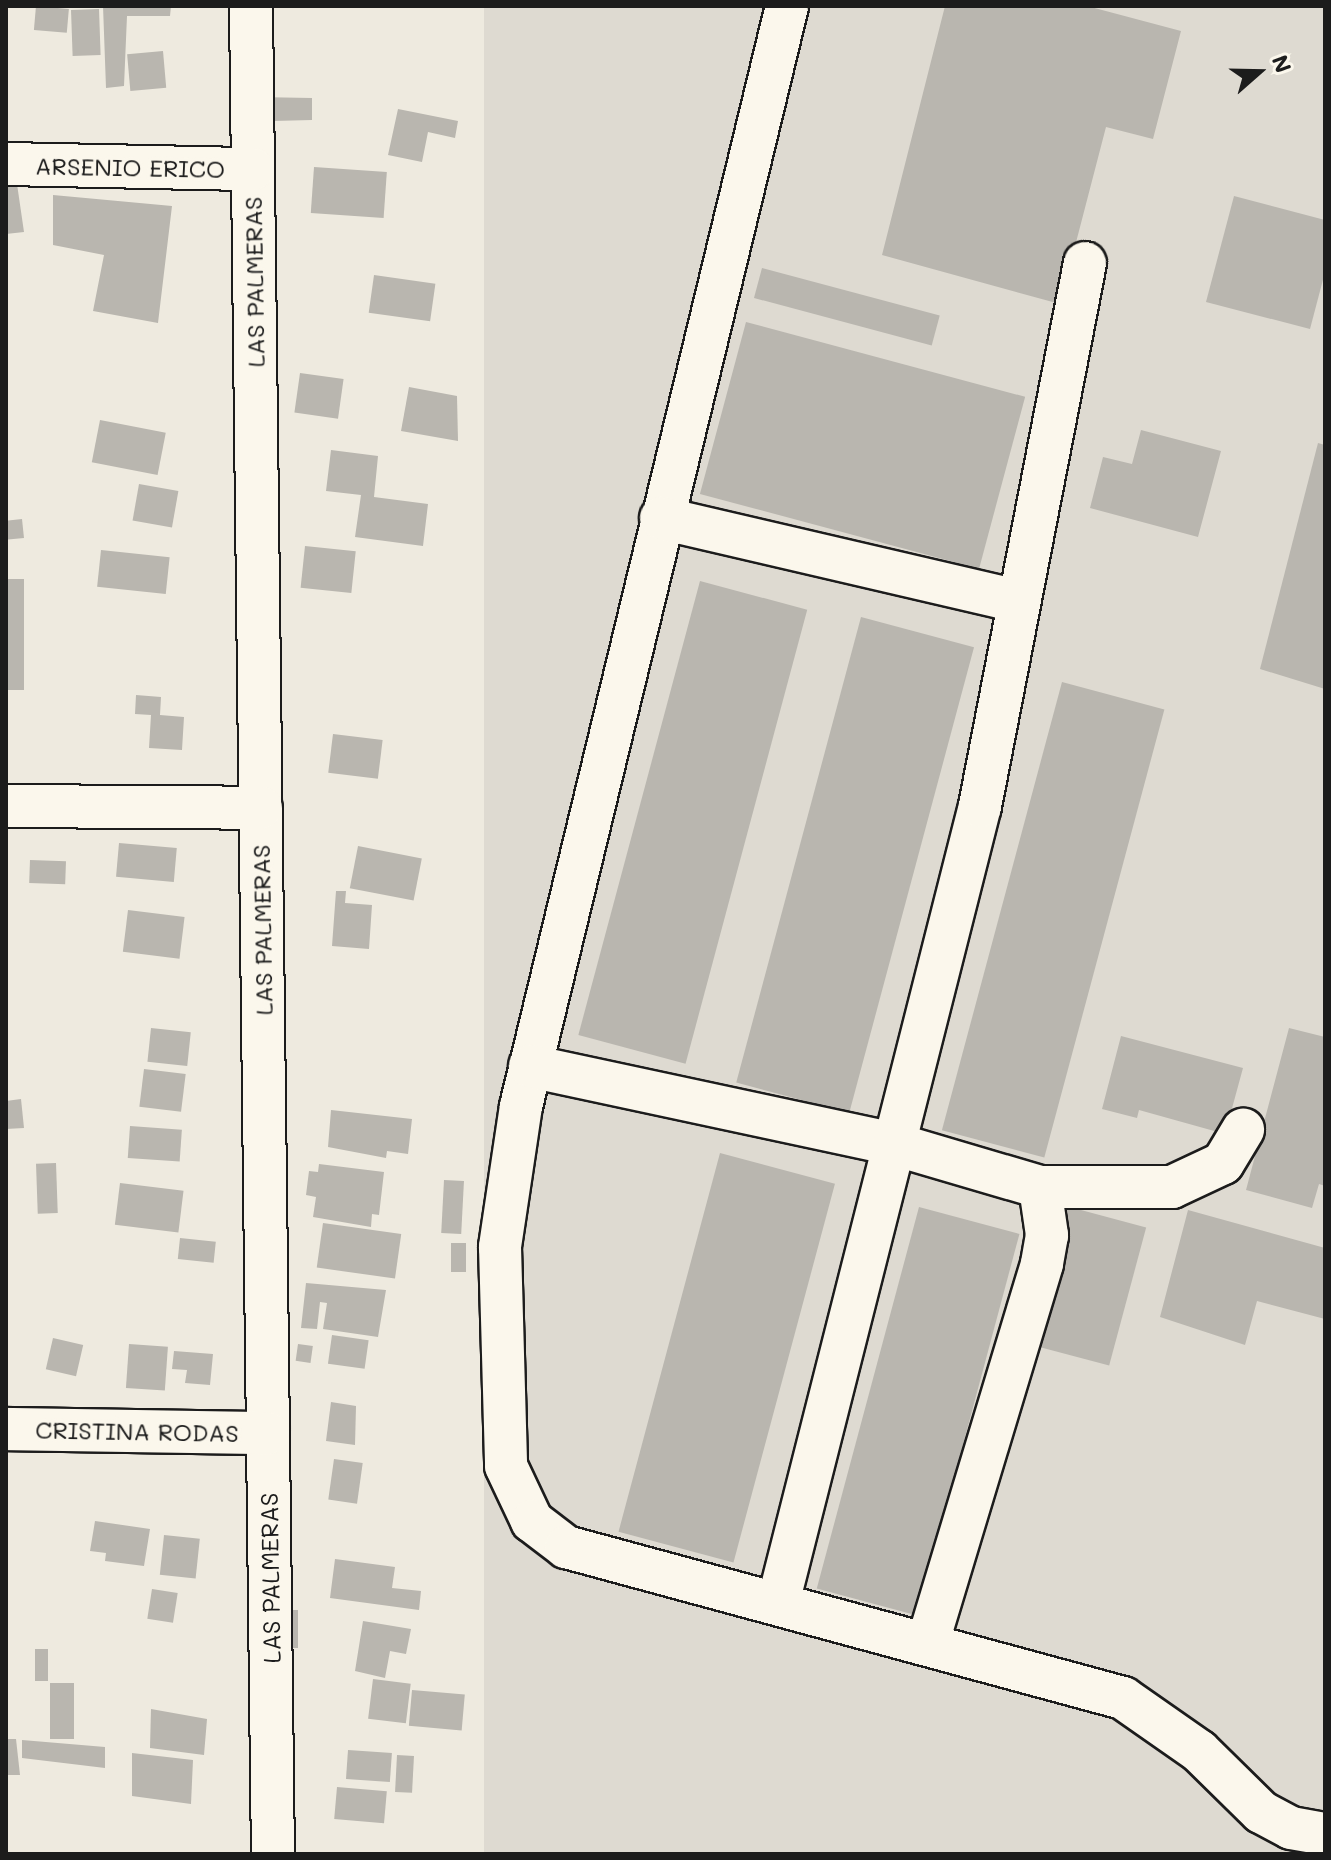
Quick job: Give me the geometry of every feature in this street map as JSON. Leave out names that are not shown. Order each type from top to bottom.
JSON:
[{"type":"street","name":"LAS PALMERAS","points":[[251,6],[273,1854]]},
{"type":"street","points":[[787,6],[530,1066],[500,1247],[502,1437],[511,1483],[532,1521],[566,1547],[1123,1698],[1199,1751],[1261,1812],[1291,1828],[1325,1834]]},
{"type":"street","name":"ARSENIO ERICO","points":[[6,164],[253,169]]},
{"type":"street","points":[[778,1603],[980,806],[1085,263]]},
{"type":"street","points":[[661,518],[1019,601]]},
{"type":"street","points":[[6,806],[261,808]]},
{"type":"street","points":[[530,1066],[894,1144],[1040,1187],[1172,1187],[1223,1163],[1243,1130]]},
{"type":"street","points":[[927,1644],[1042,1264],[1047,1235],[1040,1187]]},
{"type":"street","name":"CRISTINA RODAS","points":[[6,1429],[268,1433]]},
{"type":"shaded area","points":[[484,6],[1325,6],[1325,1854],[484,1854]]},
{"type":"building","points":[[36,6],[69,9],[67,33],[34,30]]},
{"type":"building","points":[[103,6],[171,6],[170,16],[127,16],[124,86],[106,88]]},
{"type":"building","points":[[945,6],[1087,6],[1181,31],[1153,139],[1106,127],[1060,304],[882,255]]},
{"type":"building","points":[[99,9],[101,55],[73,56],[71,10]]},
{"type":"building","points":[[163,51],[166,88],[130,91],[127,54]]},
{"type":"building","points":[[256,97],[312,98],[312,120],[273,121]]},
{"type":"building","points":[[398,109],[458,121],[455,138],[428,132],[422,162],[388,155]]},
{"type":"building","points":[[314,167],[387,172],[384,218],[311,213]]},
{"type":"building","points":[[17,184],[24,232],[6,234],[6,185]]},
{"type":"building","points":[[53,195],[172,206],[158,323],[93,311],[104,255],[53,245]]},
{"type":"building","points":[[1234,196],[1325,220],[1325,272],[1310,329],[1206,302]]},
{"type":"building","points":[[762,268],[940,316],[932,346],[754,298]]},
{"type":"building","points":[[374,275],[435,284],[430,321],[369,313]]},
{"type":"building","points":[[746,322],[1025,397],[979,569],[700,494]]},
{"type":"building","points":[[300,373],[344,379],[338,419],[294,413]]},
{"type":"building","points":[[409,387],[457,396],[458,441],[401,431]]},
{"type":"building","points":[[100,420],[166,433],[158,475],[92,462]]},
{"type":"building","points":[[1141,430],[1221,451],[1198,537],[1090,508],[1103,457],[1132,464]]},
{"type":"building","points":[[1318,443],[1325,445],[1325,689],[1260,669]]},
{"type":"building","points":[[331,450],[378,456],[374,497],[428,504],[423,546],[355,537],[361,495],[326,491]]},
{"type":"building","points":[[139,484],[178,491],[172,527],[133,520]]},
{"type":"building","points":[[22,519],[24,538],[8,540],[6,521]]},
{"type":"building","points":[[305,546],[356,551],[351,593],[301,588]]},
{"type":"building","points":[[101,550],[170,557],[166,594],[97,587]]},
{"type":"building","points":[[6,579],[24,579],[24,690],[6,690]]},
{"type":"building","points":[[700,581],[807,610],[686,1064],[578,1035]]},
{"type":"building","points":[[861,617],[974,647],[849,1113],[736,1083]]},
{"type":"building","points":[[1062,682],[1164,709],[1044,1158],[942,1130]]},
{"type":"building","points":[[136,695],[161,697],[160,715],[184,717],[182,750],[149,748],[151,715],[135,714]]},
{"type":"building","points":[[333,734],[383,740],[378,779],[328,773]]},
{"type":"building","points":[[119,843],[177,848],[174,882],[116,877]]},
{"type":"building","points":[[358,846],[422,858],[414,901],[350,888]]},
{"type":"building","points":[[30,860],[66,861],[65,884],[29,883]]},
{"type":"building","points":[[336,891],[346,891],[345,903],[372,905],[369,949],[332,946]]},
{"type":"building","points":[[128,910],[185,917],[179,959],[123,952]]},
{"type":"building","points":[[151,1028],[191,1032],[187,1066],[147,1062]]},
{"type":"building","points":[[1289,1028],[1325,1037],[1325,1186],[1319,1184],[1312,1208],[1246,1190]]},
{"type":"building","points":[[1121,1036],[1243,1068],[1225,1134],[1139,1110],[1137,1118],[1102,1109]]},
{"type":"building","points":[[144,1069],[186,1074],[181,1112],[139,1107]]},
{"type":"building","points":[[21,1099],[24,1128],[6,1129],[6,1101]]},
{"type":"building","points":[[331,1110],[412,1119],[408,1154],[387,1151],[386,1158],[328,1147]]},
{"type":"building","points":[[130,1126],[182,1130],[180,1162],[128,1158]]},
{"type":"building","points":[[720,1153],[835,1184],[733,1562],[619,1532]]},
{"type":"building","points":[[56,1163],[58,1213],[38,1214],[36,1164]]},
{"type":"building","points":[[319,1164],[384,1172],[379,1215],[372,1214],[371,1227],[313,1217],[316,1197],[306,1195],[309,1171],[318,1172]]},
{"type":"building","points":[[444,1180],[464,1181],[461,1234],[441,1233]]},
{"type":"building","points":[[120,1183],[184,1191],[178,1232],[115,1225]]},
{"type":"building","points":[[1066,1206],[1146,1227],[1109,1366],[1029,1344]]},
{"type":"building","points":[[919,1207],[1019,1234],[917,1615],[817,1589]]},
{"type":"building","points":[[1188,1210],[1325,1248],[1325,1319],[1257,1301],[1245,1345],[1160,1317]]},
{"type":"building","points":[[323,1223],[401,1234],[395,1279],[317,1268]]},
{"type":"building","points":[[180,1238],[216,1242],[214,1263],[178,1259]]},
{"type":"building","points":[[451,1243],[466,1243],[466,1272],[451,1272]]},
{"type":"building","points":[[306,1283],[386,1290],[378,1337],[323,1329],[327,1303],[320,1302],[317,1329],[301,1328]]},
{"type":"building","points":[[332,1335],[369,1340],[365,1369],[328,1364]]},
{"type":"building","points":[[53,1338],[83,1345],[76,1376],[46,1369]]},
{"type":"building","points":[[129,1344],[168,1347],[165,1391],[126,1388]]},
{"type":"building","points":[[298,1344],[313,1346],[310,1363],[296,1361]]},
{"type":"building","points":[[174,1351],[213,1354],[210,1385],[185,1383],[187,1370],[172,1369]]},
{"type":"building","points":[[331,1402],[356,1406],[355,1445],[326,1441]]},
{"type":"building","points":[[334,1459],[363,1463],[357,1504],[328,1500]]},
{"type":"building","points":[[95,1521],[150,1529],[144,1566],[105,1561],[106,1553],[90,1551]]},
{"type":"building","points":[[164,1535],[200,1539],[196,1579],[160,1575]]},
{"type":"building","points":[[335,1559],[395,1567],[392,1588],[421,1591],[419,1610],[330,1598]]},
{"type":"building","points":[[152,1589],[178,1593],[173,1623],[147,1619]]},
{"type":"building","points":[[282,1610],[298,1610],[298,1648],[282,1648]]},
{"type":"building","points":[[363,1621],[411,1629],[406,1654],[390,1651],[385,1678],[355,1671]]},
{"type":"building","points":[[35,1649],[48,1649],[48,1681],[35,1681]]},
{"type":"building","points":[[373,1679],[411,1684],[406,1723],[368,1719]]},
{"type":"building","points":[[50,1683],[74,1683],[74,1739],[50,1739]]},
{"type":"building","points":[[412,1690],[465,1695],[462,1730],[409,1726]]},
{"type":"building","points":[[151,1709],[207,1719],[204,1755],[150,1748]]},
{"type":"building","points":[[6,1739],[16,1739],[20,1775],[6,1775]]},
{"type":"building","points":[[22,1740],[105,1747],[105,1768],[22,1758]]},
{"type":"building","points":[[348,1750],[392,1753],[390,1782],[346,1779]]},
{"type":"building","points":[[132,1753],[193,1760],[191,1804],[132,1796]]},
{"type":"building","points":[[397,1755],[414,1756],[412,1793],[395,1792]]},
{"type":"building","points":[[337,1787],[387,1791],[384,1823],[334,1819]]}]
